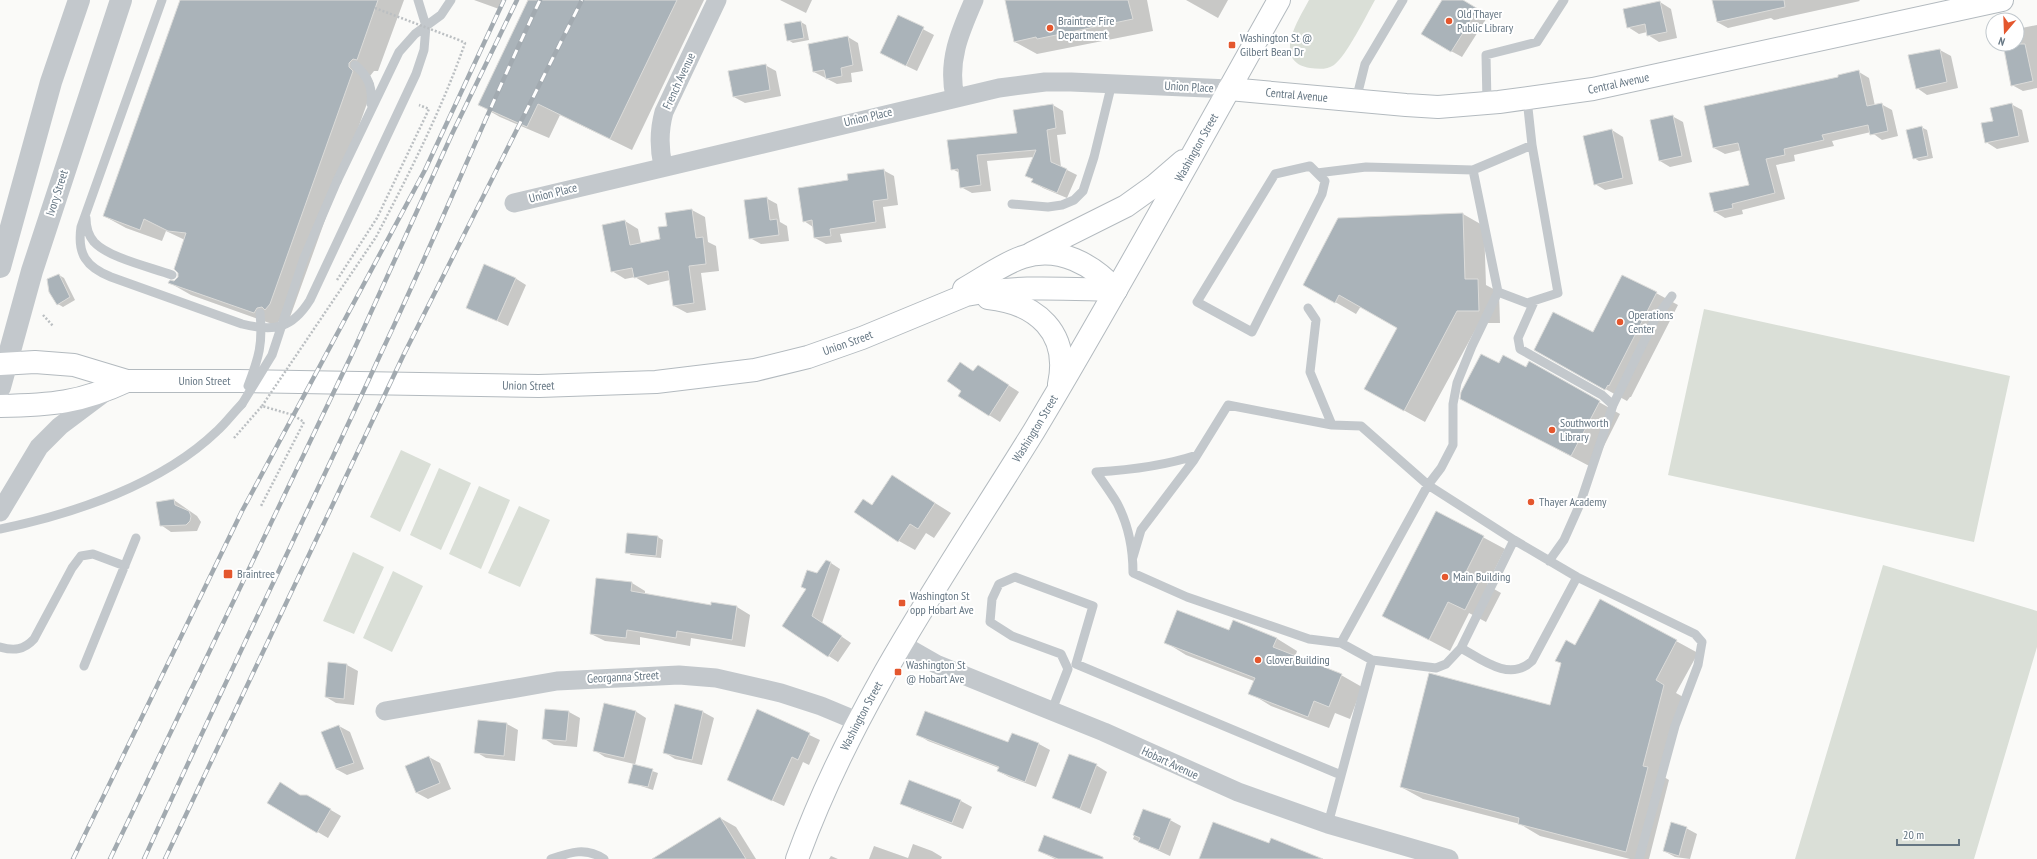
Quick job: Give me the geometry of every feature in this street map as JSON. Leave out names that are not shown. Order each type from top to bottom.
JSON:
[{"type":"main road","name":"Washington Street","points":[[797,859],[826,786],[857,721],[901,644],[1058,390],[1196,150],[1279,0]]},
{"type":"main road","name":"Central Avenue","points":[[1229,89],[1433,106],[1527,99],[1593,89],[2002,0]]},
{"type":"main road","points":[[1023,257],[1126,206],[1154,186],[1196,150]]},
{"type":"main road","name":"Union Street","points":[[920,314],[1023,257],[1047,254],[1073,259],[1097,272],[1116,290]]},
{"type":"main road","name":"Union Street","points":[[3,364],[35,362],[74,365],[127,381],[238,381],[539,386],[656,382],[727,374],[782,364],[855,341],[966,295],[996,289],[1116,290]]},
{"type":"main road","points":[[920,314],[982,297],[1011,302],[1035,313],[1051,330],[1061,351],[1062,364],[1058,390]]},
{"type":"main road","name":"Union Street","points":[[0,406],[64,403],[107,391],[127,381]]},
{"type":"street","points":[[0,267],[3,247],[52,82],[79,0]]},
{"type":"street","points":[[64,172],[94,45],[110,0]]},
{"type":"street","name":"Ivory Street","points":[[0,387],[3,364],[120,0]]},
{"type":"street","name":"French Avenue","points":[[663,166],[660,146],[661,124],[664,112],[717,0]]},
{"type":"street","points":[[955,97],[952,70],[955,46],[974,0]]},
{"type":"street","name":"Union Place","points":[[514,202],[955,97],[1030,84],[1112,83],[1229,89]]},
{"type":"street","points":[[0,512],[39,447],[60,426],[107,391]]},
{"type":"street","name":"Hobart Avenue","points":[[901,644],[936,664],[1052,710],[1238,792],[1328,824],[1448,859]]},
{"type":"street","name":"Georganna Street","points":[[385,711],[557,681],[679,675],[716,678],[774,691],[820,706],[857,721]]},
{"type":"lane","points":[[162,0],[86,215],[81,232],[80,247],[88,262],[102,273],[242,324],[264,328],[276,328],[286,325],[304,310],[314,292],[416,74],[424,50],[426,26],[418,0]]},
{"type":"lane","points":[[0,529],[40,519],[111,495],[154,476],[188,454],[217,431],[242,404],[272,355],[304,258],[337,182],[399,52],[415,34],[440,15],[451,0]]},
{"type":"lane","points":[[1356,100],[1365,64],[1403,0]]},
{"type":"lane","points":[[1487,103],[1486,55],[1537,42],[1564,0]]},
{"type":"lane","points":[[355,65],[364,72],[371,87],[372,100],[368,115]]},
{"type":"lane","points":[[1012,204],[1048,207],[1062,206],[1074,200],[1083,190],[1094,157],[1112,83]]},
{"type":"lane","points":[[1498,292],[1527,303],[1558,293],[1532,145],[1527,99]]},
{"type":"lane","points":[[1318,173],[1325,181],[1322,194],[1252,332],[1197,302],[1275,174],[1310,166],[1318,173],[1366,167],[1473,170],[1532,145]]},
{"type":"lane","points":[[1341,643],[1428,484],[1441,468],[1453,445],[1453,404],[1458,384],[1472,346],[1498,292],[1473,170]]},
{"type":"lane","points":[[86,215],[89,234],[100,247],[172,275]]},
{"type":"lane","points":[[1549,561],[1564,540],[1580,504],[1613,405],[1655,319],[1672,296]]},
{"type":"lane","points":[[1534,302],[1518,338],[1520,349],[1602,395],[1613,405]]},
{"type":"lane","points":[[1308,308],[1316,320],[1310,372],[1332,425]]},
{"type":"lane","points":[[242,404],[260,356],[262,327],[260,313]]},
{"type":"lane","points":[[1133,557],[1142,530],[1197,455],[1228,405],[1332,425],[1362,426],[1428,484],[1514,540],[1577,577],[1695,634],[1702,642],[1698,665],[1675,726],[1639,859]]},
{"type":"lane","points":[[1197,455],[1170,464],[1135,470],[1096,472],[1117,504],[1128,533],[1133,557],[1133,573],[1187,596],[1310,639],[1341,643],[1372,660],[1436,668],[1446,664],[1461,648],[1514,540]]},
{"type":"lane","points":[[84,666],[136,538]]},
{"type":"lane","points":[[0,647],[18,649],[24,647],[34,639],[72,568],[81,556],[93,554],[125,566]]},
{"type":"lane","points":[[1052,710],[1068,669],[1061,654],[1012,636],[990,622],[992,599],[998,584],[1015,577],[1093,606],[1076,664],[1342,775]]},
{"type":"lane","points":[[1461,648],[1495,667],[1519,670],[1527,666],[1532,661],[1577,577]]},
{"type":"lane","points":[[1328,824],[1372,660]]},
{"type":"lane","points":[[551,859],[579,850],[589,851],[604,859]]},
{"type":"path","points":[[261,506],[304,422],[293,415],[262,406],[376,236],[454,76],[465,43],[375,8]]},
{"type":"path","points":[[336,282],[368,232],[386,200],[429,109],[419,105]]},
{"type":"path","points":[[314,315],[320,320]]},
{"type":"shaded area","points":[[1309,0],[1375,0],[1345,53],[1334,65],[1328,68],[1310,68],[1298,64],[1292,57],[1290,48],[1291,38],[1299,18]]},
{"type":"shaded area","points":[[1704,309],[2010,376],[1974,542],[1668,475]]},
{"type":"shaded area","points":[[401,450],[431,464],[400,532],[370,517]]},
{"type":"shaded area","points":[[439,468],[471,483],[441,550],[410,535]]},
{"type":"shaded area","points":[[479,486],[510,500],[481,569],[449,554]]},
{"type":"shaded area","points":[[519,506],[550,520],[520,587],[488,573]]},
{"type":"shaded area","points":[[353,552],[384,567],[354,634],[323,621]]},
{"type":"shaded area","points":[[1883,565],[2037,611],[2037,647],[1974,859],[1795,859]]},
{"type":"shaded area","points":[[393,571],[423,586],[392,652],[363,638]]},
{"type":"building","points":[[180,0],[378,0],[357,60],[353,59],[349,63],[349,67],[353,71],[270,304],[265,310],[262,307],[257,308],[254,313],[168,283],[170,280],[174,281],[178,277],[178,273],[174,269],[186,233],[168,231],[144,219],[140,230],[103,216]]},
{"type":"building","points":[[528,0],[677,0],[610,139],[538,104],[527,127],[478,105]]},
{"type":"building","name":"Braintree Fire Department","points":[[1005,0],[1128,0],[1133,19],[1037,39],[1036,37],[1014,42]]},
{"type":"building","name":"Old Thayer Public Library","points":[[1442,0],[1463,0],[1478,9],[1451,52],[1421,34]]},
{"type":"building","points":[[1712,0],[1784,0],[1785,7],[1717,22]]},
{"type":"building","points":[[1660,1],[1667,32],[1647,36],[1645,24],[1627,28],[1623,9]]},
{"type":"building","points":[[898,15],[924,27],[906,66],[880,53]]},
{"type":"building","points":[[801,21],[804,38],[787,41],[784,24]]},
{"type":"building","points":[[848,36],[853,65],[841,68],[842,76],[826,79],[824,70],[813,72],[808,44]]},
{"type":"building","points":[[2025,44],[2033,81],[2011,86],[2005,52],[2025,52]]},
{"type":"building","points":[[1940,49],[1947,82],[1916,89],[1908,55]]},
{"type":"building","points":[[766,64],[770,90],[733,97],[728,71]]},
{"type":"building","points":[[1859,70],[1867,106],[1882,103],[1888,131],[1870,135],[1868,125],[1822,135],[1824,140],[1784,149],[1785,155],[1766,159],[1775,193],[1732,204],[1733,208],[1714,212],[1709,193],[1749,185],[1738,143],[1713,148],[1704,106],[1838,77],[1838,75]]},
{"type":"building","points":[[2012,103],[2019,136],[1985,143],[1981,123],[1993,121],[1990,108]]},
{"type":"building","points":[[1053,104],[1056,128],[1047,130],[1051,162],[1067,169],[1057,193],[1031,182],[1033,179],[1025,176],[1036,150],[977,155],[981,185],[960,188],[958,169],[951,170],[947,140],[1017,133],[1013,110]]},
{"type":"building","points":[[1673,115],[1682,156],[1659,161],[1650,120]]},
{"type":"building","points":[[1922,126],[1928,156],[1913,159],[1906,130]]},
{"type":"building","points":[[1612,129],[1623,178],[1594,185],[1583,136]]},
{"type":"building","points":[[884,169],[888,199],[873,201],[876,222],[830,229],[831,236],[814,238],[812,220],[803,222],[798,188],[848,180],[847,174]]},
{"type":"building","points":[[767,197],[770,220],[777,219],[779,235],[749,239],[744,200]]},
{"type":"building","points":[[692,209],[696,238],[703,237],[706,264],[689,266],[694,303],[673,306],[668,271],[634,278],[632,268],[611,272],[602,225],[625,220],[630,245],[660,239],[658,227],[667,226],[665,213]]},
{"type":"building","points":[[1463,213],[1465,279],[1478,279],[1479,311],[1457,311],[1404,411],[1364,389],[1397,328],[1339,295],[1335,303],[1303,285],[1338,218]]},
{"type":"building","points":[[484,264],[516,278],[497,321],[466,308]]},
{"type":"building","points":[[59,274],[70,297],[57,305],[49,292],[47,279]]},
{"type":"building","name":"Operations Center","points":[[1622,275],[1657,292],[1609,386],[1608,385],[1605,390],[1534,350],[1553,312],[1593,332]]},
{"type":"building","name":"Southworth Library","points":[[1481,354],[1499,363],[1503,355],[1526,367],[1529,361],[1600,401],[1571,456],[1460,399],[1461,392]]},
{"type":"building","points":[[960,362],[973,371],[978,365],[1009,385],[989,416],[958,396],[961,391],[947,381]]},
{"type":"building","points":[[892,475],[935,503],[918,529],[910,524],[898,542],[854,512],[863,499],[872,505]]},
{"type":"building","points":[[174,499],[175,505],[189,511],[191,516],[190,521],[186,525],[160,526],[156,502]]},
{"type":"building","name":"Main Building","points":[[1436,511],[1484,536],[1466,572],[1480,580],[1465,610],[1448,602],[1429,640],[1382,616]]},
{"type":"building","points":[[627,533],[658,536],[656,556],[625,553]]},
{"type":"building","points":[[826,560],[831,562],[812,616],[842,636],[828,657],[782,626],[806,589],[801,587],[807,570],[817,573]]},
{"type":"building","points":[[596,578],[632,582],[631,591],[711,605],[711,602],[737,606],[732,640],[677,631],[676,638],[627,630],[626,638],[590,634]]},
{"type":"building","points":[[1600,599],[1677,640],[1656,680],[1664,685],[1643,766],[1648,767],[1626,852],[1518,824],[1519,818],[1400,787],[1429,673],[1550,705],[1561,663],[1555,661],[1566,640],[1575,645]]},
{"type":"building","name":"Glover Building","points":[[1177,610],[1229,630],[1233,620],[1277,638],[1273,647],[1342,674],[1329,707],[1314,701],[1308,717],[1248,694],[1255,678],[1164,643]]},
{"type":"building","points":[[328,662],[347,664],[344,699],[325,697]]},
{"type":"building","points":[[604,703],[636,711],[624,758],[593,751]]},
{"type":"building","points":[[675,704],[703,711],[692,760],[663,753]]},
{"type":"building","points":[[545,709],[569,711],[566,741],[542,739]]},
{"type":"building","points":[[757,709],[810,733],[798,760],[792,757],[772,801],[727,780]]},
{"type":"building","points":[[925,711],[1008,742],[1012,733],[1039,743],[1025,782],[997,771],[999,767],[916,735]]},
{"type":"building","points":[[478,720],[507,723],[504,756],[474,753]]},
{"type":"building","points":[[339,725],[354,763],[336,769],[321,732]]},
{"type":"building","points":[[1069,754],[1097,764],[1080,809],[1052,798]]},
{"type":"building","points":[[429,756],[440,783],[416,793],[405,766]]},
{"type":"building","points":[[633,764],[653,769],[648,787],[628,783]]},
{"type":"building","points":[[909,780],[961,800],[952,823],[900,804]]},
{"type":"building","points":[[280,782],[300,795],[307,795],[331,809],[317,833],[267,803]]},
{"type":"building","points":[[1143,809],[1171,819],[1159,850],[1138,842],[1140,838],[1133,835]]},
{"type":"building","points":[[720,817],[746,859],[652,859]]},
{"type":"building","points":[[1213,822],[1269,843],[1271,838],[1323,859],[1199,859]]},
{"type":"building","points":[[1671,822],[1687,827],[1679,856],[1663,851]]},
{"type":"building","points":[[1044,835],[1103,857],[1103,859],[1058,859],[1038,851]]},
{"type":"railway","points":[[73,859],[242,511],[425,170],[504,0]]},
{"type":"railway","points":[[110,859],[352,354],[452,134],[517,0]]},
{"type":"railway","points":[[144,859],[422,264],[540,0]]},
{"type":"railway","points":[[165,859],[404,354],[582,0]]},
{"type":"place","name":"Old Thayer Public Library","points":[[1449,21]]},
{"type":"place","name":"Braintree Fire Department","points":[[1050,28]]},
{"type":"place","name":"Washington St @ Gilbert Bean Dr","points":[[1232,45]]},
{"type":"place","name":"Operations Center","points":[[1620,322]]},
{"type":"place","name":"Southworth Library","points":[[1552,430]]},
{"type":"place","name":"Thayer Academy","points":[[1531,502]]},
{"type":"place","name":"Braintree","points":[[228,574]]},
{"type":"place","name":"Main Building","points":[[1445,577]]},
{"type":"place","name":"Washington St opp Hobart Ave","points":[[902,603]]},
{"type":"place","name":"Glover Building","points":[[1258,660]]},
{"type":"place","name":"Washington St @ Hobart Ave","points":[[898,672]]}]
